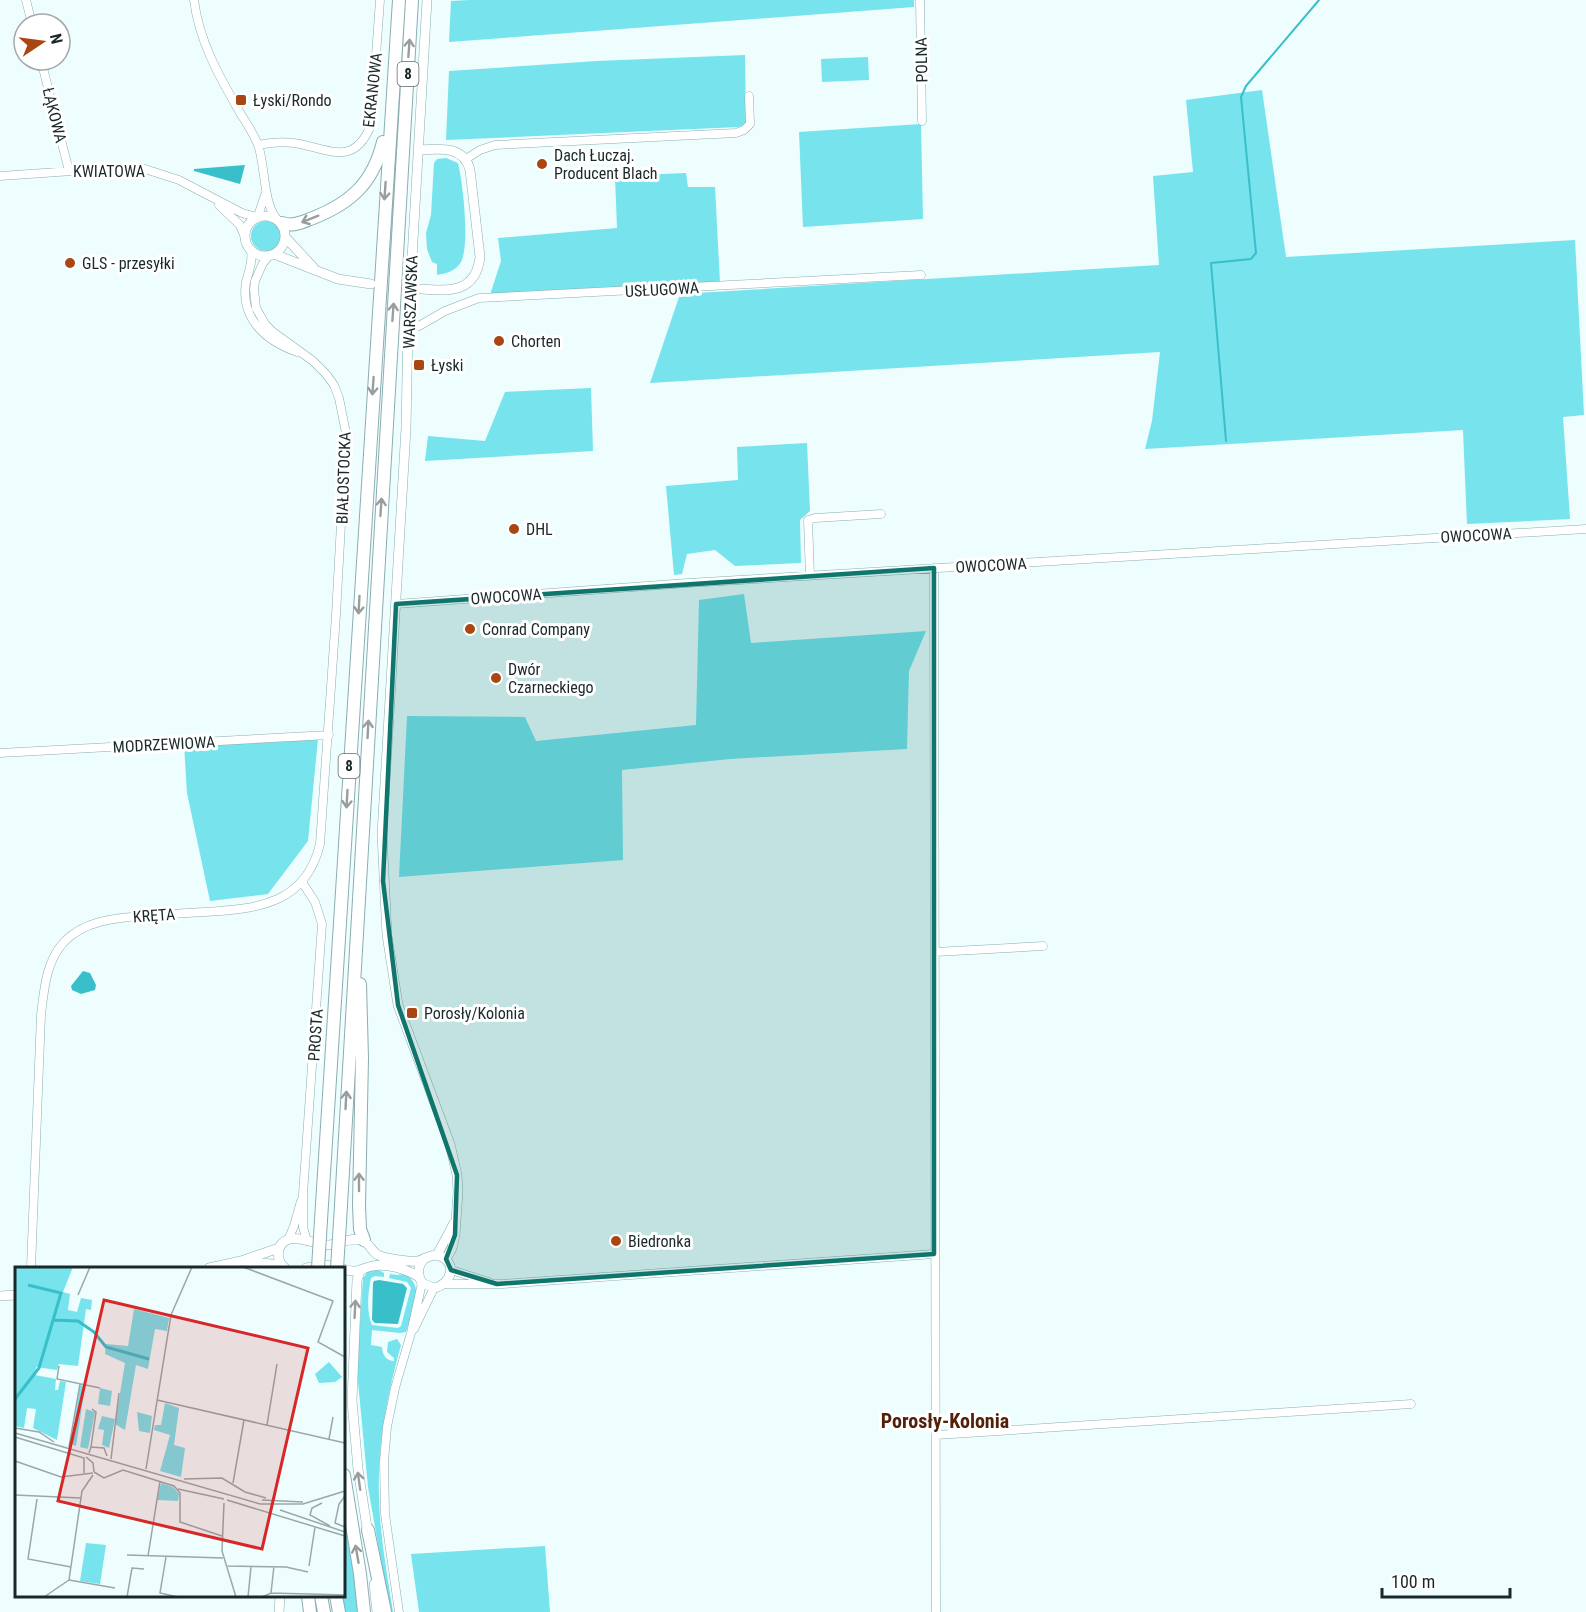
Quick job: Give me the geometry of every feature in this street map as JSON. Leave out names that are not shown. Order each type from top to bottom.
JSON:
[{"type":"highway","name":"8","points":[[318,1267],[390,112],[399,0]]},
{"type":"highway","name":"8","points":[[337,1267],[412,0]]},
{"type":"highway","points":[[280,221],[292,225],[298,224],[326,213],[352,198],[370,177],[378,161],[390,112]]},
{"type":"highway","points":[[356,928],[362,1058],[358,1205],[360,1229],[364,1240]]},
{"type":"highway","points":[[345,1481],[364,1612]]},
{"type":"highway","points":[[368,1530],[385,1612]]},
{"type":"highway","points":[[308,1597],[310,1612]]},
{"type":"highway","points":[[321,1597],[324,1612]]},
{"type":"highway","points":[[336,1597],[339,1612]]},
{"type":"street","points":[[194,0],[207,51],[258,145],[271,212],[280,221],[286,238],[320,273]]},
{"type":"street","name":"EKRANOWA","points":[[258,145],[285,142],[301,144],[327,153],[339,153],[360,144],[367,136],[371,125],[380,0]]},
{"type":"street","name":"WARSZAWSKA","points":[[427,0],[408,327],[406,428],[382,834],[387,935],[400,1016],[453,1157],[458,1192],[452,1248],[441,1257]]},
{"type":"street","name":"POLNA","points":[[920,0],[922,121]]},
{"type":"street","name":"ŁĄKOWA","points":[[44,72],[69,171]]},
{"type":"street","points":[[466,159],[480,150],[495,145],[736,133],[744,130],[750,124],[749,96]]},
{"type":"street","points":[[418,150],[448,150],[457,152],[466,159],[470,170],[477,222],[479,266],[474,275],[461,287],[445,291],[422,289]]},
{"type":"street","name":"KWIATOWA","points":[[0,176],[122,168],[145,169],[179,180],[242,213],[257,217]]},
{"type":"street","points":[[267,187],[263,207],[248,225],[246,240],[251,250],[259,255],[291,259],[320,273],[348,281],[371,284]]},
{"type":"street","name":"KWIATOWA","points":[[211,197],[240,225],[246,240]]},
{"type":"street","points":[[257,217],[268,215],[280,221]]},
{"type":"street","points":[[272,255],[282,248],[286,238]]},
{"type":"street","name":"BIAŁOSTOCKA","points":[[251,250],[252,260],[245,296],[250,317],[267,337],[304,354]]},
{"type":"street","name":"BIAŁOSTOCKA","points":[[272,255],[263,263],[255,281],[256,308],[265,324],[273,332],[321,368],[333,385],[344,416],[346,433],[336,615]]},
{"type":"street","name":"USŁUGOWA","points":[[408,327],[419,326],[446,311],[479,298],[921,275]]},
{"type":"street","points":[[810,576],[808,520],[881,514]]},
{"type":"street","name":"OWOCOWA","points":[[396,604],[934,568],[1586,529]]},
{"type":"street","points":[[934,568],[936,1612]]},
{"type":"street","name":"KRĘTA","points":[[31,1267],[41,1015],[50,965],[63,942],[85,928],[117,918],[260,906],[285,896],[302,882],[318,854],[320,844],[336,615]]},
{"type":"street","name":"MODRZEWIOWA","points":[[0,753],[329,735]]},
{"type":"street","name":"PROSTA","points":[[302,882],[315,902],[322,924],[303,1194],[303,1227],[307,1241]]},
{"type":"street","points":[[935,952],[1043,946]]},
{"type":"street","name":"PROSTA","points":[[288,1240],[303,1194]]},
{"type":"street","points":[[217,1267],[279,1248],[288,1240],[296,1239],[326,1245],[356,1239],[364,1240],[377,1254],[400,1260],[414,1261],[441,1257],[451,1270],[496,1284]]},
{"type":"street","points":[[279,1248],[278,1257],[283,1267]]},
{"type":"street","points":[[372,1250],[373,1257],[357,1280],[352,1401],[358,1469],[368,1530],[377,1612]]},
{"type":"street","points":[[411,1333],[434,1288],[445,1284],[496,1284],[934,1254]]},
{"type":"street","points":[[399,1612],[385,1514],[384,1461],[387,1427],[395,1388],[411,1333],[421,1280],[419,1267],[425,1258]]},
{"type":"street","points":[[240,1261],[283,1267]]},
{"type":"street","points":[[315,1267],[324,1265],[334,1267]]},
{"type":"street","points":[[345,1269],[364,1269],[376,1265],[402,1269],[434,1288]]},
{"type":"street","points":[[445,1284],[451,1270]]},
{"type":"street","points":[[0,1296],[15,1295]]},
{"type":"street","points":[[936,1435],[1411,1404]]},
{"type":"street","points":[[279,1612],[280,1597]]},
{"type":"highlighted area","points":[[934,568],[934,1254],[497,1284],[451,1270],[446,1259],[455,1235],[457,1175],[398,1005],[383,881],[396,604]]},
{"type":"shaded area","points":[[914,0],[914,7],[449,42],[451,1]]},
{"type":"shaded area","points":[[745,55],[746,123],[739,127],[446,140],[449,71],[597,61]]},
{"type":"shaded area","points":[[868,57],[869,80],[822,82],[821,59]]},
{"type":"shaded area","points":[[1262,90],[1286,257],[1575,240],[1584,415],[1563,417],[1570,519],[1467,524],[1463,430],[1145,449],[1152,421],[1160,352],[650,383],[680,294],[1159,265],[1153,176],[1193,172],[1186,100]]},
{"type":"shaded area","points":[[921,124],[923,219],[803,227],[799,132]]},
{"type":"shaded area","points":[[446,158],[458,163],[464,199],[465,242],[464,254],[457,268],[437,275],[437,264],[432,262],[427,249],[426,233],[431,215],[434,163],[437,159]]},
{"type":"shaded area","points":[[245,165],[240,184],[194,171],[194,169]]},
{"type":"shaded area","points":[[686,173],[688,187],[715,187],[720,283],[490,295],[501,261],[498,238],[617,228],[615,176]]},
{"type":"shaded area","points":[[266,221],[272,222],[280,230],[280,242],[272,250],[266,251],[260,250],[252,242],[251,236],[252,230],[260,222]]},
{"type":"shaded area","points":[[591,388],[593,451],[425,461],[428,436],[485,441],[505,392]]},
{"type":"shaded area","points":[[807,443],[810,511],[800,520],[801,563],[735,566],[715,550],[687,554],[682,574],[674,575],[666,486],[738,480],[737,447]]},
{"type":"shaded area","points":[[744,594],[751,643],[926,631],[909,671],[907,749],[730,759],[622,770],[623,860],[399,877],[407,716],[525,717],[536,741],[696,725],[699,600]]},
{"type":"shaded area","points":[[318,739],[308,841],[268,894],[210,901],[187,793],[184,744]]},
{"type":"shaded area","points":[[83,971],[90,973],[96,985],[95,990],[81,994],[72,990],[71,986]]},
{"type":"shaded area","points":[[377,1269],[384,1273],[384,1277],[371,1278],[368,1308],[372,1325],[398,1328],[401,1326],[411,1288],[407,1282],[389,1278],[390,1274],[404,1274],[415,1285],[416,1292],[414,1308],[406,1332],[372,1330],[371,1345],[382,1347],[384,1355],[389,1360],[394,1361],[394,1358],[387,1352],[388,1342],[397,1339],[401,1345],[384,1421],[379,1479],[381,1527],[393,1612],[390,1612],[368,1487],[357,1371],[363,1278],[369,1270]]},
{"type":"shaded area","points":[[379,1280],[403,1284],[407,1288],[398,1324],[375,1323],[372,1320],[373,1283]]},
{"type":"shaded area","points":[[345,1517],[359,1612],[345,1612],[342,1597],[345,1597]]},
{"type":"shaded area","points":[[545,1546],[550,1612],[419,1612],[411,1554]]},
{"type":"waterway","points":[[1226,441],[1211,263],[1251,259],[1256,253],[1241,97],[1246,86],[1319,0]]},
{"type":"tunnel","points":[[389,286],[422,289]]},
{"type":"place","name":"Łyski/Rondo","points":[[241,100]]},
{"type":"place","name":"Dach Łuczaj. Producent Blach","points":[[542,164]]},
{"type":"place","name":"GLS - przesyłki","points":[[70,263]]},
{"type":"place","name":"Chorten","points":[[499,341]]},
{"type":"place","name":"Łyski","points":[[419,365]]},
{"type":"place","name":"DHL","points":[[514,529]]},
{"type":"place","name":"Conrad Company","points":[[470,629]]},
{"type":"place","name":"Dwór Czarneckiego","points":[[496,678]]},
{"type":"place","name":"Porosły/Kolonia","points":[[412,1013]]},
{"type":"place","name":"Biedronka","points":[[616,1241]]},
{"type":"district","name":"Porosły-Kolonia","points":[[945,1421]]}]
